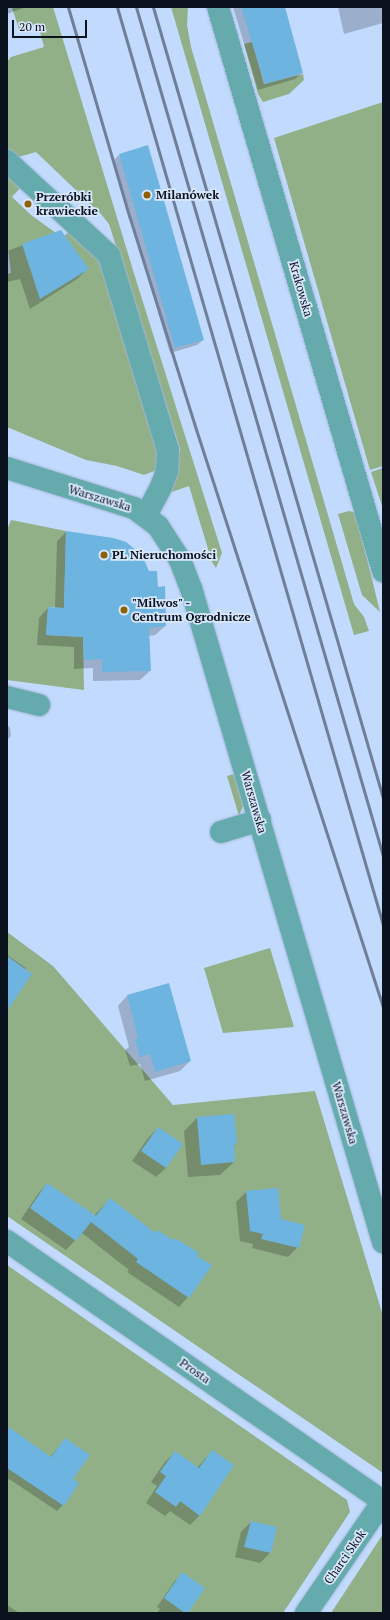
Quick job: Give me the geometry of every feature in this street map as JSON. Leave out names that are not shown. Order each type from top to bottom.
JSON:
[{"type":"street","name":"Krakowska","points":[[218,7],[383,571]]},
{"type":"street","points":[[7,161],[108,255],[168,450],[167,471],[160,490],[146,515]]},
{"type":"street","name":"Warszawska","points":[[7,468],[134,508],[146,515],[158,526],[180,560],[191,588],[383,1242]]},
{"type":"street","points":[[7,697],[39,705]]},
{"type":"street","points":[[221,832],[260,820]]},
{"type":"street","name":"Prosta","points":[[7,1241],[383,1501]]},
{"type":"street","name":"Charci Skok","points":[[306,1613],[383,1501]]},
{"type":"green space","points":[[53,7],[136,280],[222,553],[216,568],[212,562],[189,486],[166,494],[180,449],[109,224],[101,214],[36,152],[15,158],[7,151],[7,62],[11,57],[44,47],[38,24],[19,29],[12,8]]},
{"type":"green space","points":[[171,7],[188,7],[187,25],[191,47],[354,604],[364,617],[369,631],[354,635]]},
{"type":"green space","points":[[252,42],[264,84],[303,74],[304,80],[289,94],[263,102],[258,94],[244,44]]},
{"type":"green space","points":[[383,102],[383,466],[370,470],[274,138]]},
{"type":"green space","points":[[7,173],[21,187],[12,197],[31,215],[63,238],[68,232],[106,266],[157,445],[157,470],[144,475],[117,466],[86,460],[7,427],[7,274],[11,273],[7,240]]},
{"type":"green space","points":[[383,468],[383,509],[371,472]]},
{"type":"green space","points":[[349,511],[356,513],[380,612],[362,595],[338,514]]},
{"type":"green space","points":[[11,520],[66,531],[64,608],[48,607],[46,635],[83,637],[84,690],[7,680],[7,530]]},
{"type":"green space","points":[[234,774],[243,806],[239,816],[227,776]]},
{"type":"green space","points":[[7,932],[53,966],[173,1105],[315,1091],[383,1316],[383,1473],[7,1216]]},
{"type":"green space","points":[[270,948],[294,1027],[223,1033],[204,968]]},
{"type":"green space","points":[[7,1265],[347,1500],[350,1512],[283,1613],[7,1613]]},
{"type":"green space","points":[[383,1534],[383,1613],[331,1613]]},
{"type":"building","points":[[241,7],[285,7],[303,73],[265,84]]},
{"type":"building","points":[[148,145],[204,340],[175,348],[119,154]]},
{"type":"building","points":[[61,230],[89,269],[40,299],[22,244]]},
{"type":"building","name":"\"Milwos\" - Centrum Ogrodnicze","points":[[66,531],[113,538],[126,542],[142,555],[149,571],[157,571],[158,587],[165,586],[166,626],[149,628],[151,671],[102,672],[102,659],[84,660],[83,637],[46,635],[48,607],[64,608]]},
{"type":"building","points":[[7,956],[32,974],[7,1011]]},
{"type":"building","points":[[169,983],[191,1061],[155,1072],[150,1054],[140,1057],[135,1039],[138,1038],[127,995]]},
{"type":"building","points":[[234,1114],[237,1144],[234,1145],[235,1162],[201,1165],[197,1117]]},
{"type":"building","points":[[158,1127],[183,1144],[166,1168],[141,1151]]},
{"type":"building","points":[[47,1183],[96,1216],[110,1198],[155,1233],[157,1230],[173,1240],[175,1238],[199,1253],[197,1256],[212,1265],[189,1298],[136,1262],[138,1259],[91,1222],[76,1241],[30,1208]]},
{"type":"building","points":[[278,1188],[281,1219],[305,1225],[299,1248],[261,1239],[263,1234],[250,1231],[246,1191]]},
{"type":"building","points":[[7,1426],[51,1457],[65,1438],[90,1455],[73,1479],[79,1483],[64,1506],[7,1468]]},
{"type":"building","points":[[212,1450],[234,1465],[200,1516],[180,1501],[176,1507],[155,1492],[166,1476],[160,1472],[175,1451],[199,1468]]},
{"type":"building","points":[[251,1521],[277,1527],[271,1553],[244,1547]]},
{"type":"building","points":[[182,1572],[205,1588],[188,1613],[185,1613],[164,1598]]},
{"type":"railway","points":[[68,7],[127,209],[194,423],[383,1007]]},
{"type":"railway","points":[[117,7],[383,925]]},
{"type":"railway","points":[[136,7],[383,856]]},
{"type":"railway","points":[[153,7],[383,798]]},
{"type":"place","name":"Milanówek","points":[[147,195]]},
{"type":"place","name":"Przeróbki krawieckie","points":[[28,204]]},
{"type":"place","name":"PL Nieruchomości","points":[[104,555]]},
{"type":"place","name":"\"Milwos\" - Centrum Ogrodnicze","points":[[124,610]]}]
